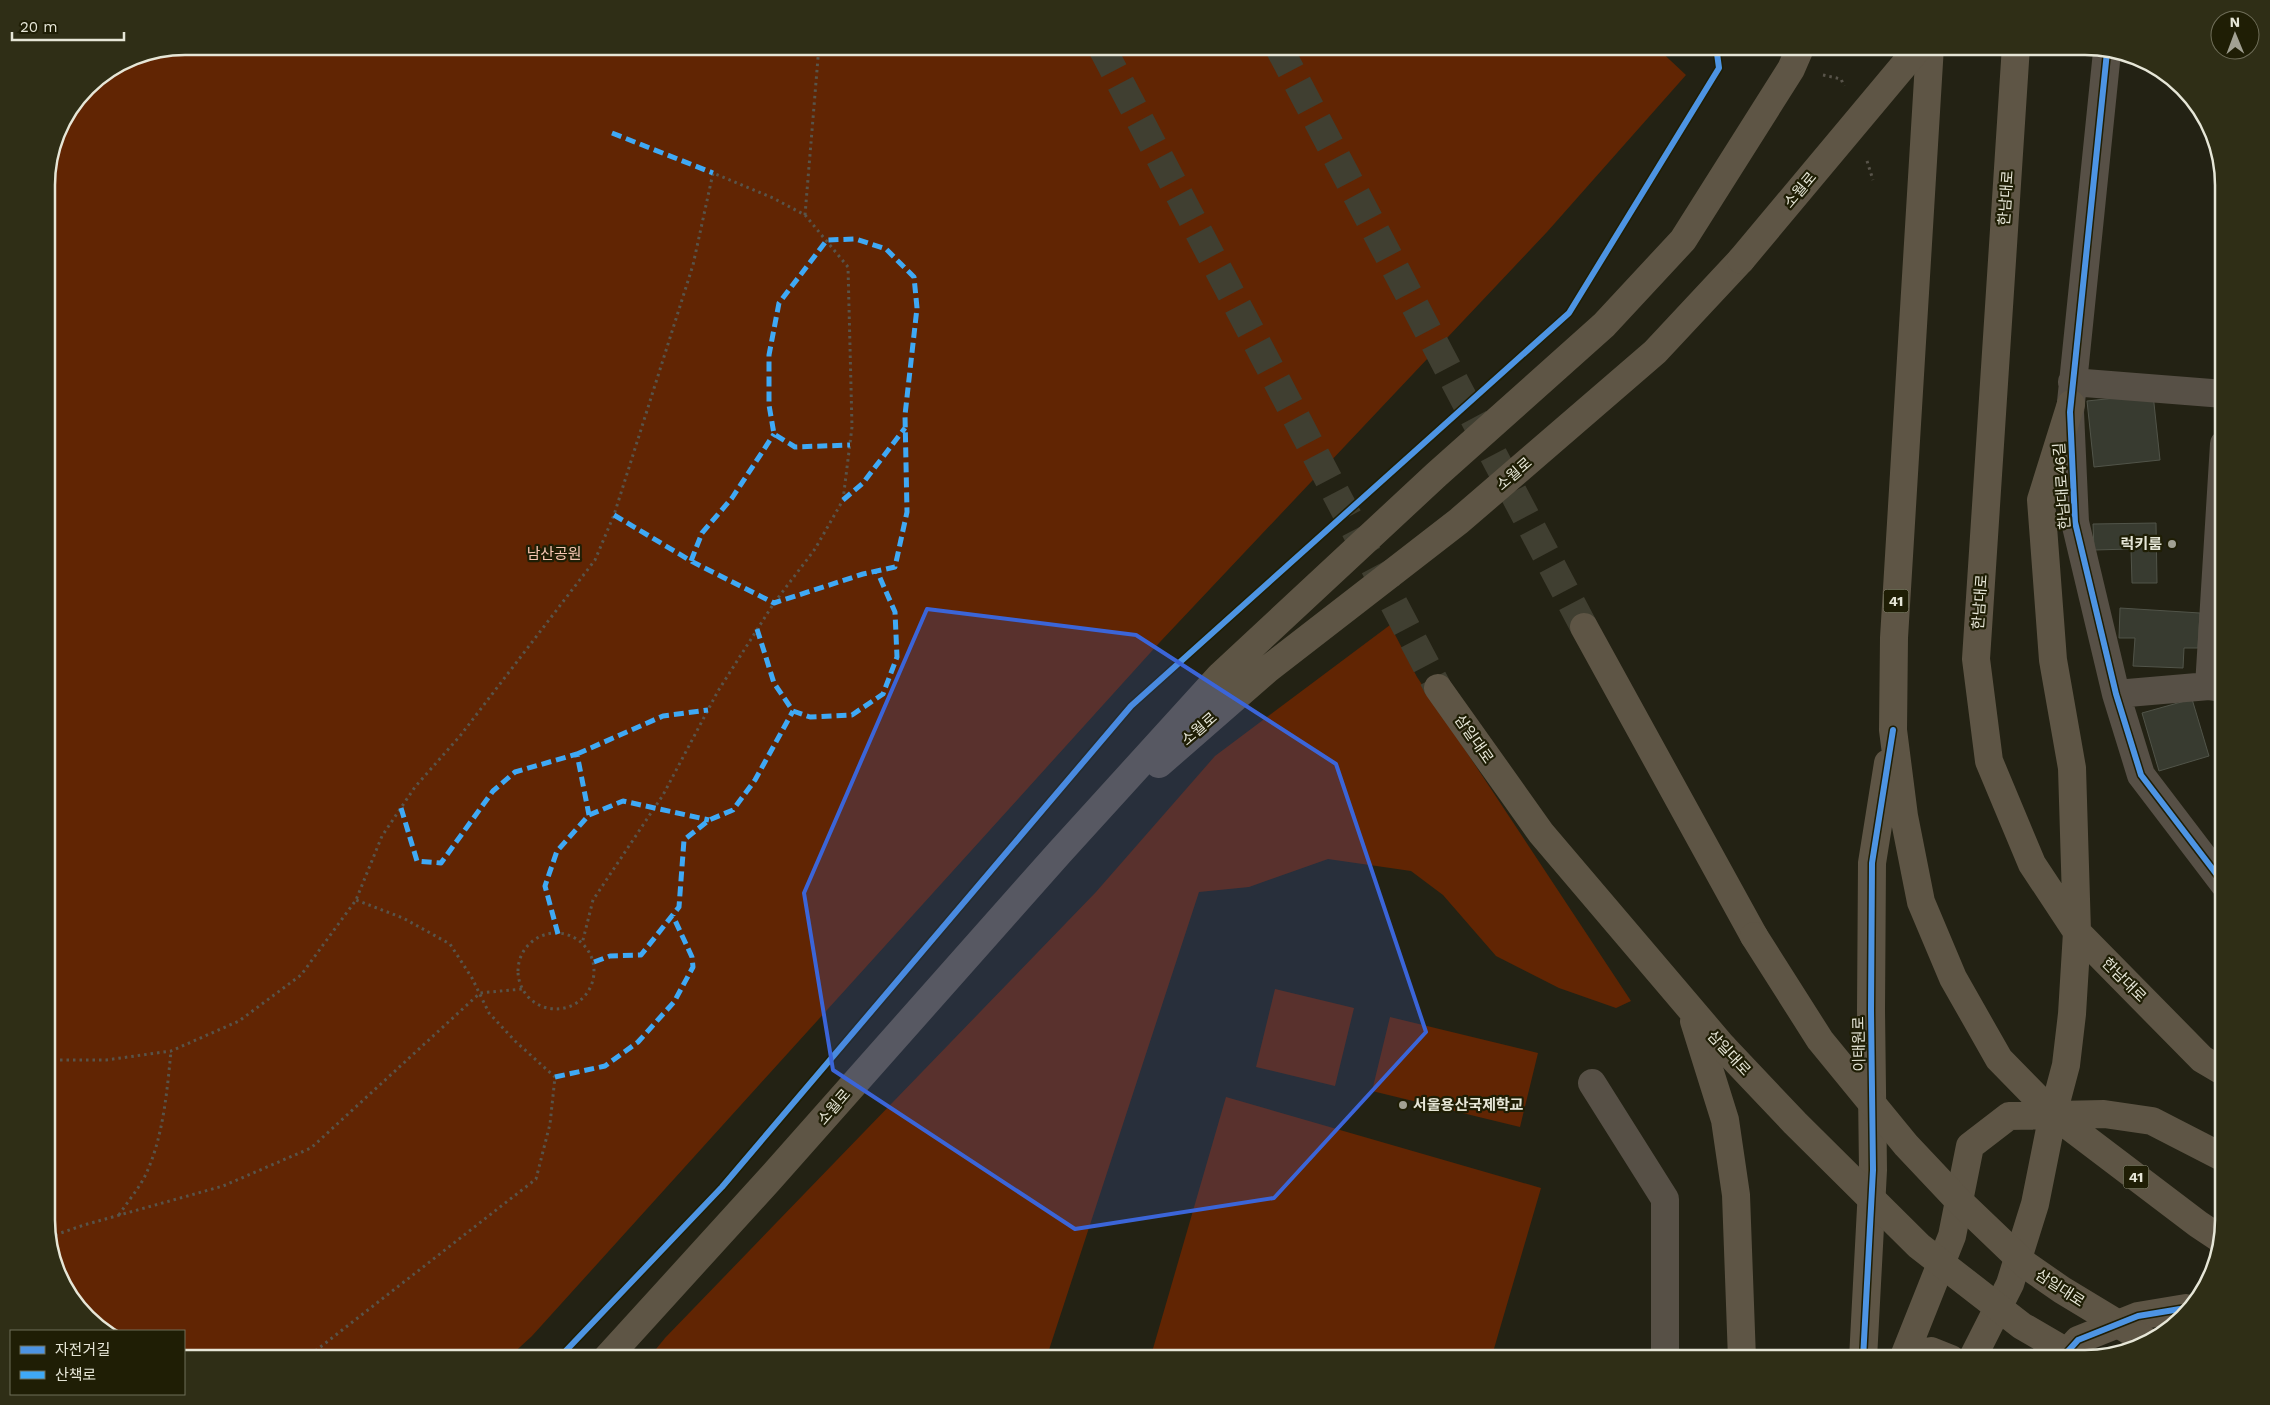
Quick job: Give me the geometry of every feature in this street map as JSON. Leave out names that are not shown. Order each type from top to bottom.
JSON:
[{"type":"main road","name":"소월로","points":[[614,1350],[1220,676],[1436,475],[1604,325],[1684,240],[1791,68],[1797,55]]},
{"type":"main road","name":"소월로","points":[[1059,853],[1268,669],[1459,521],[1655,352],[1741,260],[1912,55]]},
{"type":"main road","name":"41","points":[[1929,55],[1894,638],[1893,730],[1904,816],[1925,910],[1953,978],[1999,1058],[2053,1114],[2214,1235]]},
{"type":"main road","name":"한남대로","points":[[2015,55],[1976,659],[1989,761],[2032,864],[2077,932],[2202,1059],[2215,1067]]},
{"type":"main road","points":[[1977,1350],[2010,1284],[2035,1204],[2053,1114],[2066,1066],[2072,1014],[2077,932],[2072,768],[2053,660],[2041,500],[2071,393]]},
{"type":"main road","name":"삼일대로","points":[[1584,627],[1754,936],[1820,1040],[1906,1145],[1956,1198],[2026,1265],[2062,1290],[2140,1337]]},
{"type":"main road","name":"삼일대로","points":[[1438,688],[1541,833],[1723,1047],[1795,1123],[1919,1246],[2022,1326],[2063,1350]]},
{"type":"main road","name":"이태원로","points":[[1863,1350],[1873,1170],[1872,863],[1893,730]]},
{"type":"main road","points":[[1691,1010],[1726,1129],[1736,1195],[1742,1350]]},
{"type":"main road","points":[[1906,1350],[1952,1236],[1970,1146],[2009,1116],[2104,1114],[2152,1121],[2215,1153]]},
{"type":"main road","points":[[2069,1350],[2078,1340],[2129,1320],[2179,1309]]},
{"type":"street","name":"한남대로46길","points":[[2106,57],[2071,393],[2075,522],[2116,694],[2141,775],[2215,872]]},
{"type":"street","points":[[2071,393],[2215,394]]},
{"type":"street","points":[[2116,694],[2215,687]]},
{"type":"street","points":[[1592,1083],[1664,1199],[1666,1350]]},
{"type":"path","points":[[805,215],[818,55]]},
{"type":"path","points":[[55,1060],[106,1060],[171,1051],[239,1021],[301,976],[356,900],[382,836],[414,787],[460,736],[595,560],[614,515],[693,265],[713,173],[773,198],[805,215],[848,267],[852,427],[843,500],[815,549],[774,603],[718,690],[662,795],[594,900],[582,944]]},
{"type":"path","points":[[317,1350],[536,1179],[550,1124],[555,1077],[515,1042],[489,1013],[480,993],[450,944],[403,918],[356,900]]},
{"type":"path","points":[[558,934],[571,936],[582,944],[594,962],[594,976],[590,989],[581,1000],[570,1007],[556,1010],[542,1007],[531,1000],[522,989],[518,976],[519,963],[524,951],[533,941],[545,935],[558,934]]},
{"type":"path","points":[[56,1235],[118,1215],[223,1186],[311,1148],[480,993],[522,989]]},
{"type":"path","points":[[118,1215],[145,1177],[158,1139],[168,1085],[171,1051]]},
{"type":"highlighted area","points":[[927,609],[1136,635],[1336,764],[1426,1032],[1274,1198],[1075,1229],[833,1070],[804,893]]},
{"type":"green space","name":"남산공원","points":[[185,55],[1665,55],[1686,75],[1547,232],[1160,642],[532,1336],[517,1350],[185,1350],[185,1330],[116,1330],[106,1323],[82,1299],[68,1278],[62,1262],[57,1246],[55,1229],[55,176],[59,151],[68,127],[87,99],[99,87],[127,68],[151,59]]},
{"type":"green space","points":[[1390,625],[1417,677],[1631,1001],[1616,1008],[1559,988],[1496,956],[1443,895],[1411,871],[1328,859],[1249,887],[1199,892],[1049,1350],[655,1350],[1096,892],[1215,756]]},
{"type":"green space","points":[[1275,989],[1354,1008],[1335,1086],[1256,1067]]},
{"type":"green space","points":[[1390,1017],[1538,1053],[1520,1127],[1372,1091]]},
{"type":"green space","points":[[1226,1097],[1541,1188],[1494,1350],[1153,1350]]},
{"type":"building","points":[[2153,394],[2160,460],[2094,467],[2087,401]]},
{"type":"building","points":[[2156,523],[2157,583],[2132,583],[2131,549],[2094,550],[2093,524]]},
{"type":"building","points":[[2120,608],[2200,613],[2198,648],[2184,648],[2183,668],[2133,666],[2135,638],[2119,638]]},
{"type":"building","points":[[2192,699],[2209,756],[2159,771],[2142,713]]},
{"type":"tunnel","points":[[1106,55],[1438,688]]},
{"type":"tunnel","points":[[1283,55],[1584,627]]},
{"type":"marked path","points":[[612,133],[713,173]]},
{"type":"marked path","points":[[614,515],[691,561],[774,603],[863,574],[895,567],[907,512],[905,415],[917,308],[914,277],[886,249],[856,239],[827,240],[779,303],[769,355],[769,405],[774,434],[795,447],[850,445]]},
{"type":"marked path","points":[[843,500],[863,483],[905,428]]},
{"type":"marked path","points":[[691,561],[702,533],[732,498],[774,434]]},
{"type":"marked path","points":[[757,629],[774,683],[793,711],[810,717],[852,715],[883,694],[897,657],[895,612],[877,571]]},
{"type":"marked path","points":[[577,754],[663,716],[708,710]]},
{"type":"marked path","points":[[594,962],[610,956],[641,955],[679,907],[684,840],[709,820],[733,810],[755,780],[793,711]]},
{"type":"marked path","points":[[401,808],[417,861],[441,863],[493,791],[515,772],[577,754],[589,815]]},
{"type":"marked path","points":[[558,934],[545,886],[557,851],[589,815],[623,801],[709,820]]},
{"type":"marked path","points":[[555,1077],[605,1066],[638,1042],[674,1002],[693,967],[692,957],[673,916]]},
{"type":"cycle path","points":[[567,1350],[722,1187],[1131,706],[1569,313],[1719,68],[1717,55]]},
{"type":"cycle path","points":[[2107,57],[2070,412],[2075,522],[2116,694],[2141,775],[2215,872]]},
{"type":"cycle path","points":[[1863,1350],[1873,1170],[1872,863],[1893,730]]},
{"type":"cycle path","points":[[2069,1350],[2078,1340],[2138,1316],[2179,1309]]},
{"type":"place","name":"럭키룸","points":[[2172,544]]},
{"type":"place","name":"서울용산국제학교","points":[[1403,1105]]}]
